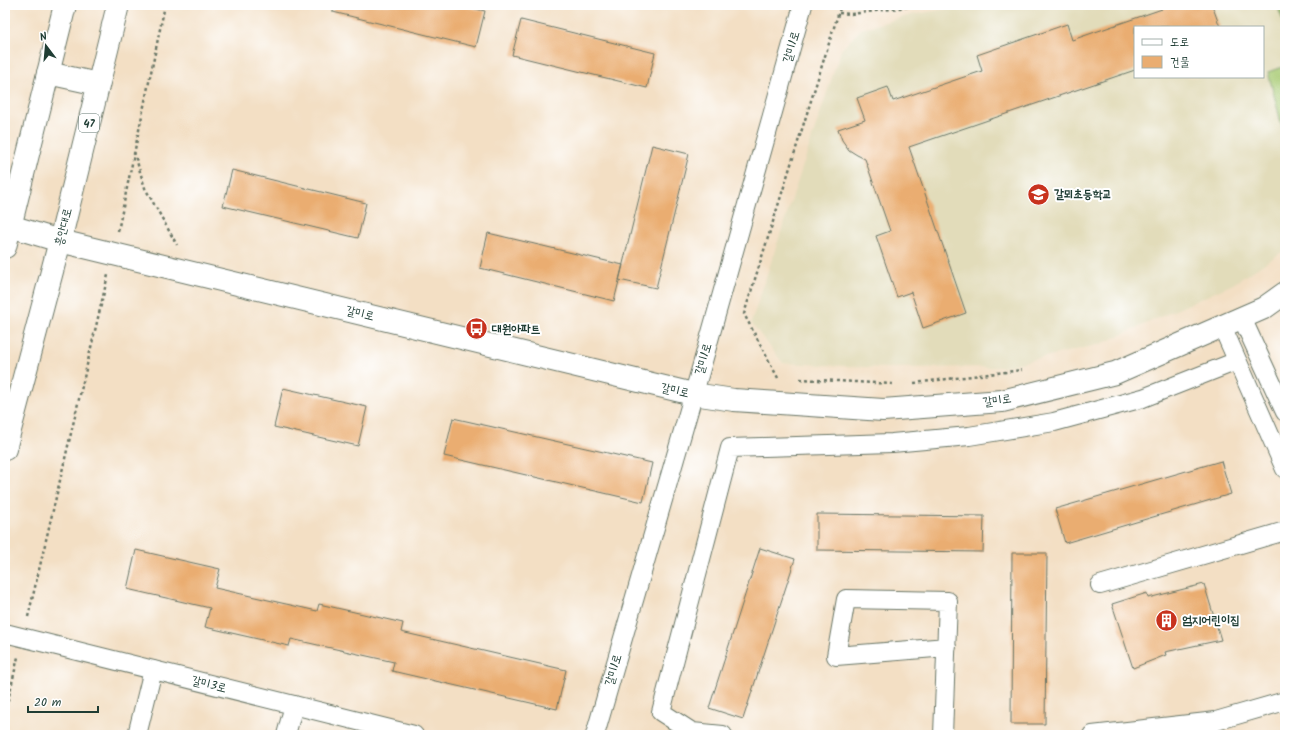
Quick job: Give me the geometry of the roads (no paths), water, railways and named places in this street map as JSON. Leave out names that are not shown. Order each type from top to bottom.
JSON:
[{"type":"street","points":[[7,233],[65,5]]},
{"type":"street","name":"흥안대로","points":[[5,449],[60,241],[118,5]]},
{"type":"street","name":"갈미1로","points":[[595,735],[803,5]]},
{"type":"street","points":[[48,73],[98,84]]},
{"type":"street","name":"갈미로","points":[[7,233],[60,241],[114,253],[693,394],[734,400],[883,410],[1002,401],[1115,373],[1264,308],[1285,293]]},
{"type":"street","points":[[1242,318],[1285,412]]},
{"type":"street","points":[[1222,326],[1285,469]]},
{"type":"street","points":[[723,735],[692,732],[661,712],[730,448],[892,443],[969,436],[1054,422],[1143,398],[1237,361]]},
{"type":"street","points":[[1100,585],[1285,531]]},
{"type":"street","points":[[943,735],[947,647],[948,601],[846,599],[836,656],[947,647]]},
{"type":"street","name":"갈미3로","points":[[5,633],[414,735]]},
{"type":"street","points":[[137,735],[153,670]]},
{"type":"street","points":[[1092,735],[1216,721],[1285,701]]},
{"type":"street","points":[[286,735],[294,706]]},
{"type":"place","name":"갈뫼초등학교","points":[[1039,194]]},
{"type":"place","name":"대원아파트","points":[[476,329]]},
{"type":"place","name":"엄지어린이집","points":[[1166,620]]}]
